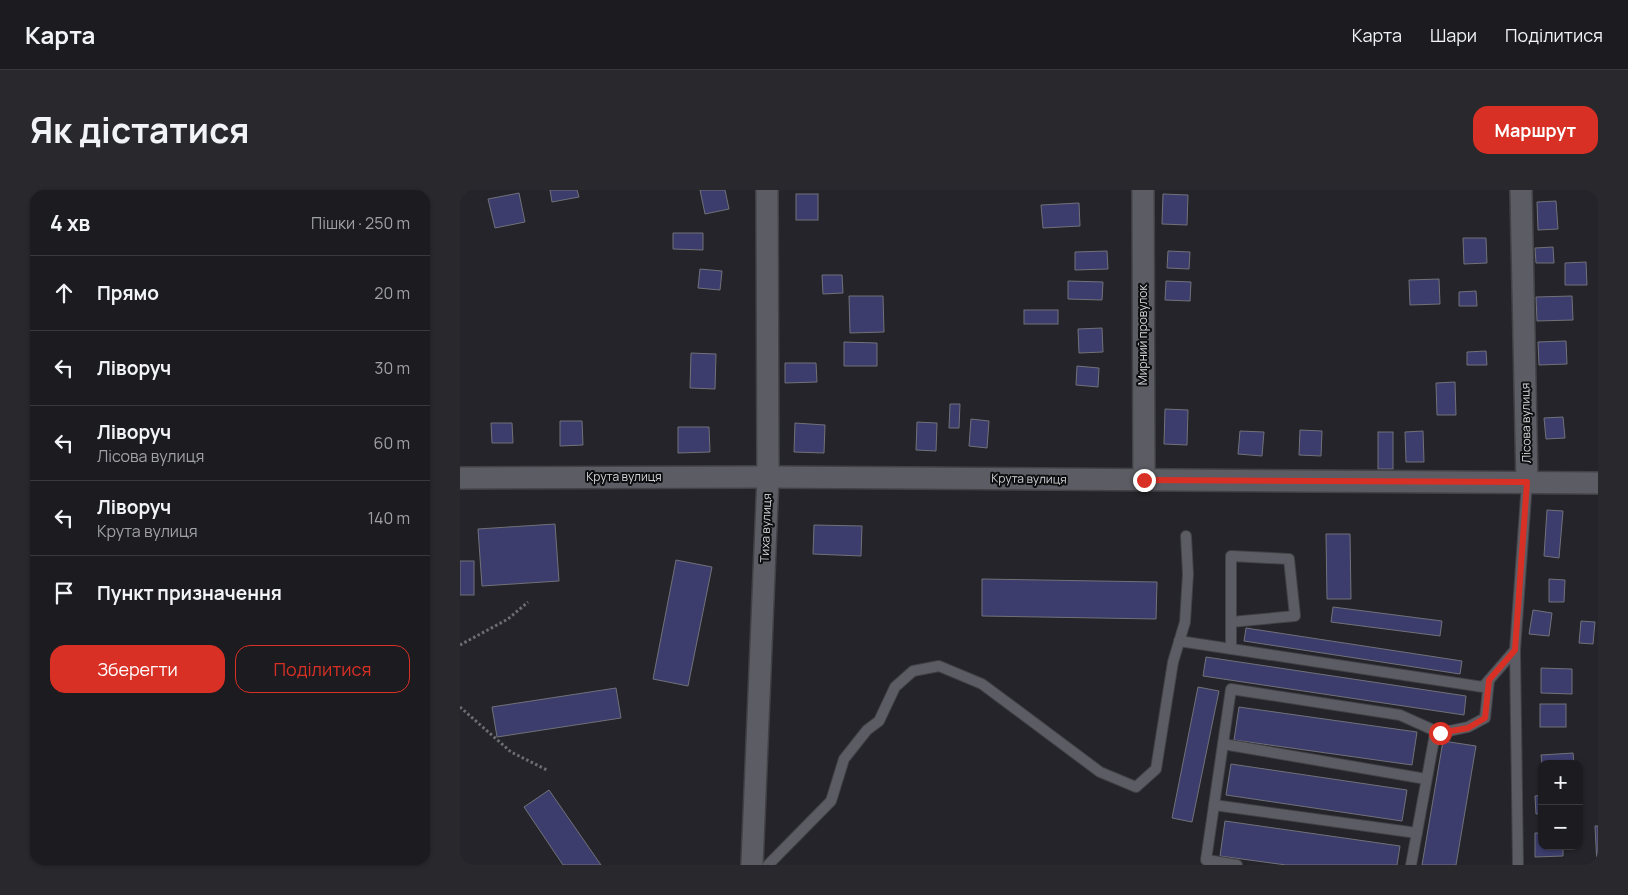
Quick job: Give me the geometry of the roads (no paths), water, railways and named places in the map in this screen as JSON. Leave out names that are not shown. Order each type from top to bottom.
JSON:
[{"type":"street","name":"Тиха вулиця","points":[[752,865],[768,477],[767,190]]},
{"type":"street","name":"Мирний провулок","points":[[1143,190],[1144,480]]},
{"type":"street","name":"Лісова вулиця","points":[[1520,190],[1527,482]]},
{"type":"street","name":"Крута вулиця","points":[[460,478],[768,477],[1598,482]]},
{"type":"lane","name":"Лісова вулиця","points":[[1518,865],[1515,650],[1527,482]]},
{"type":"lane","points":[[768,865],[831,801],[844,759],[867,730],[879,721],[895,687],[913,671],[939,666],[982,684],[1100,772],[1136,788],[1156,769],[1173,662],[1185,622],[1188,574],[1186,536]]},
{"type":"lane","points":[[1231,622],[1295,616],[1290,559],[1231,556],[1231,622],[1231,649]]},
{"type":"lane","points":[[1179,641],[1483,687],[1515,650]]},
{"type":"lane","points":[[1411,865],[1435,734],[1468,728],[1485,718],[1489,680]]},
{"type":"lane","points":[[1236,865],[1209,862],[1214,805],[1231,689],[1400,715],[1440,733]]},
{"type":"lane","points":[[1223,744],[1426,779]]},
{"type":"lane","points":[[1214,805],[1417,833]]}]
